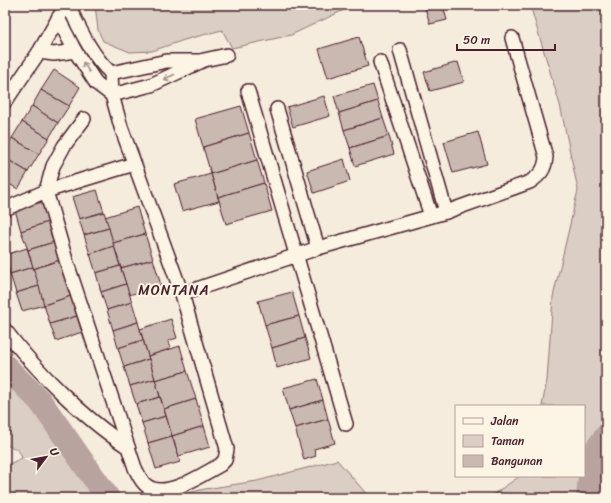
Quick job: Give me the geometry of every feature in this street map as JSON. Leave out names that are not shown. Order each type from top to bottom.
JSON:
[{"type":"street","points":[[5,102],[67,5],[88,44],[103,65],[111,73],[112,94],[134,164],[182,294],[227,449],[228,455],[220,465],[170,490],[155,490],[146,486],[135,468],[66,260],[46,192],[53,166],[64,146],[84,119]]},
{"type":"street","points":[[58,18],[75,51],[96,83],[112,94],[151,85],[204,60]]},
{"type":"street","points":[[182,294],[318,248],[446,212],[530,182],[540,175],[545,166],[546,157],[512,38]]},
{"type":"street","points":[[400,50],[446,212]]},
{"type":"street","points":[[38,52],[54,54],[75,51]]},
{"type":"street","points":[[111,73],[168,61],[204,60],[227,55]]},
{"type":"street","points":[[380,62],[432,216]]},
{"type":"street","points":[[248,91],[295,256],[346,424]]},
{"type":"street","points":[[277,109],[318,248]]},
{"type":"street","points":[[5,209],[46,192],[134,164]]},
{"type":"street","points":[[5,330],[30,360],[72,401],[112,437],[128,447]]},
{"type":"green space","points":[[95,5],[345,5],[346,9],[291,35],[232,48],[222,30],[184,40],[152,51],[130,52],[103,41],[98,30]]},
{"type":"green space","points":[[530,5],[606,5],[606,498],[488,498],[519,477],[585,477],[585,405],[542,405],[547,380],[553,297],[578,190],[560,105]]},
{"type":"green space","points":[[5,375],[105,498],[5,498],[5,466],[22,458],[18,450],[5,445]]},
{"type":"green space","points":[[337,460],[370,498],[166,498],[205,489],[257,481]]},
{"type":"building","points":[[424,5],[443,5],[447,20],[430,24]]},
{"type":"building","points":[[359,37],[368,66],[328,78],[319,49]]},
{"type":"building","points":[[458,62],[464,82],[430,91],[424,72]]},
{"type":"building","points":[[54,70],[80,87],[69,106],[41,90]]},
{"type":"building","points":[[373,85],[378,101],[339,113],[334,96]]},
{"type":"building","points":[[41,90],[69,106],[58,123],[32,106]]},
{"type":"building","points":[[324,96],[330,116],[293,127],[287,107]]},
{"type":"building","points":[[378,101],[383,118],[344,130],[339,113]]},
{"type":"building","points":[[32,106],[58,123],[49,138],[22,122]]},
{"type":"building","points":[[241,106],[249,133],[203,147],[195,119]]},
{"type":"building","points":[[383,118],[389,136],[350,148],[344,130]]},
{"type":"building","points":[[22,122],[49,138],[39,154],[12,138]]},
{"type":"building","points":[[478,132],[487,164],[453,173],[444,142]]},
{"type":"building","points":[[249,133],[257,160],[211,174],[203,147]]},
{"type":"building","points":[[389,136],[394,154],[355,166],[350,148]]},
{"type":"building","points":[[12,138],[39,154],[28,172],[5,158],[5,149]]},
{"type":"building","points":[[5,158],[28,172],[18,189],[7,183],[5,186]]},
{"type":"building","points":[[344,159],[350,181],[314,193],[307,171]]},
{"type":"building","points":[[257,160],[264,183],[218,197],[211,174]]},
{"type":"building","points":[[211,174],[219,201],[182,211],[174,184]]},
{"type":"building","points":[[264,183],[272,211],[226,224],[218,197]]},
{"type":"building","points":[[97,190],[104,212],[79,219],[72,197]]},
{"type":"building","points":[[42,202],[48,222],[21,231],[15,210]]},
{"type":"building","points":[[137,207],[145,234],[113,243],[105,217]]},
{"type":"building","points":[[104,212],[109,228],[84,235],[79,219]]},
{"type":"building","points":[[48,222],[54,242],[28,250],[21,231]]},
{"type":"building","points":[[109,228],[114,246],[90,254],[84,235]]},
{"type":"building","points":[[145,234],[153,259],[121,268],[113,243]]},
{"type":"building","points":[[54,242],[60,260],[33,269],[28,250]]},
{"type":"building","points":[[114,246],[120,266],[96,273],[90,254]]},
{"type":"building","points":[[27,248],[33,267],[10,274],[5,255]]},
{"type":"building","points":[[153,259],[161,285],[129,295],[121,268]]},
{"type":"building","points":[[60,260],[71,296],[44,305],[33,269]]},
{"type":"building","points":[[120,266],[126,284],[101,292],[96,273]]},
{"type":"building","points":[[33,267],[39,286],[16,293],[10,274]]},
{"type":"building","points":[[126,284],[132,302],[107,310],[101,292]]},
{"type":"building","points":[[39,286],[44,305],[22,311],[16,293]]},
{"type":"building","points":[[292,292],[299,316],[265,325],[258,301]]},
{"type":"building","points":[[71,296],[77,316],[50,324],[44,305]]},
{"type":"building","points":[[132,302],[138,322],[113,330],[107,310]]},
{"type":"building","points":[[77,316],[82,332],[56,341],[50,324]]},
{"type":"building","points":[[299,316],[305,338],[272,348],[265,325]]},
{"type":"building","points":[[171,319],[177,338],[168,341],[170,349],[148,356],[140,329]]},
{"type":"building","points":[[138,322],[143,340],[118,348],[113,330]]},
{"type":"building","points":[[305,338],[311,358],[277,368],[272,348]]},
{"type":"building","points":[[143,340],[149,359],[124,367],[118,348]]},
{"type":"building","points":[[180,346],[187,371],[155,380],[148,356]]},
{"type":"building","points":[[149,359],[155,379],[130,386],[124,367]]},
{"type":"building","points":[[187,371],[196,399],[164,409],[155,380]]},
{"type":"building","points":[[155,379],[160,397],[136,404],[130,386]]},
{"type":"building","points":[[317,379],[323,400],[289,410],[283,388]]},
{"type":"building","points":[[160,397],[166,416],[142,423],[136,404]]},
{"type":"building","points":[[196,399],[204,426],[172,436],[164,409]]},
{"type":"building","points":[[323,400],[328,419],[295,428],[289,410]]},
{"type":"building","points":[[166,416],[172,436],[148,443],[142,423]]},
{"type":"building","points":[[328,419],[335,443],[314,449],[316,456],[304,460],[295,428]]},
{"type":"building","points":[[204,426],[210,447],[179,456],[172,436]]},
{"type":"building","points":[[172,436],[180,462],[156,469],[148,443]]},
{"type":"waterway","points":[[5,366],[40,401],[108,498]]},
{"type":"waterway","points":[[588,498],[592,455],[606,436]]},
{"type":"district","name":"MONTANA","points":[[174,290]]}]
